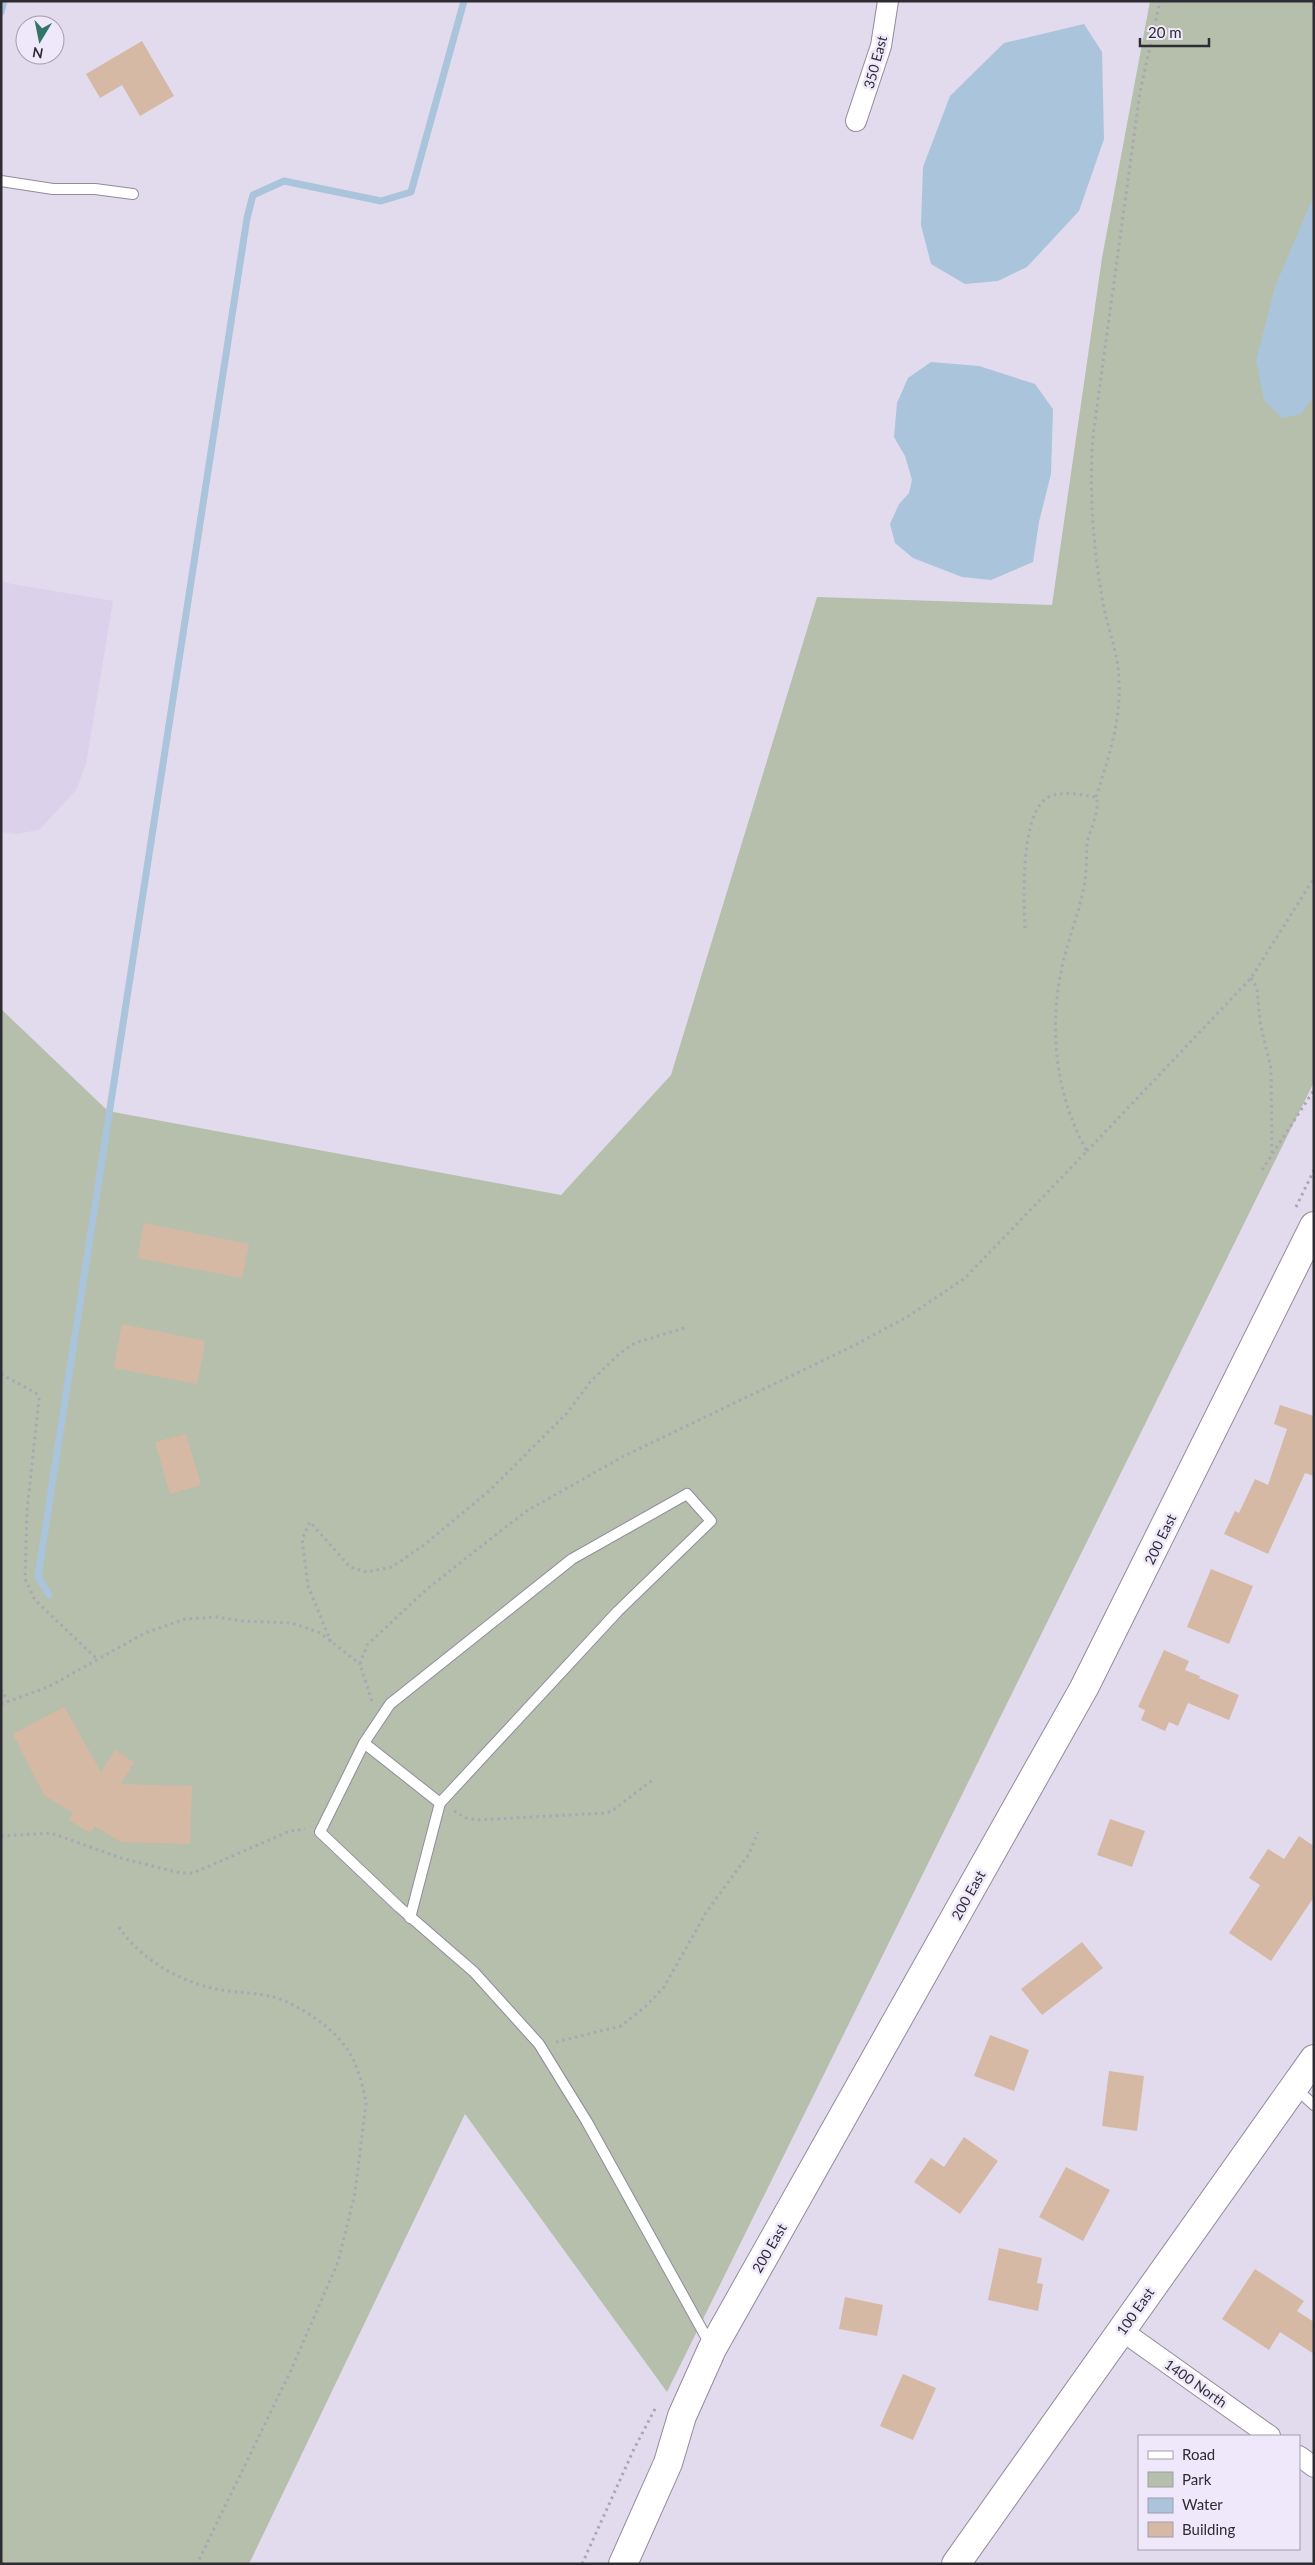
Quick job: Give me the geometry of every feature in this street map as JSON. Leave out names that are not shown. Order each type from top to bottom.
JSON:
[{"type":"street","name":"350 East","points":[[856,121],[881,46],[888,1]]},
{"type":"street","name":"200 East","points":[[623,2564],[668,2463],[682,2416],[712,2349],[1084,1688],[1303,1221]]},
{"type":"street","name":"100 East","points":[[956,2564],[1314,2059]]},
{"type":"street","name":"1400 North","points":[[1121,2330],[1269,2435]]},
{"type":"street","points":[[1300,2457],[1314,2467]]},
{"type":"lane","points":[[1,181],[53,189],[95,189],[133,194]]},
{"type":"lane","points":[[410,1918],[440,1803],[618,1611],[711,1521],[687,1494],[572,1559],[390,1704],[364,1743],[320,1832],[410,1918],[474,1972],[539,2044],[592,2130],[712,2349]]},
{"type":"lane","points":[[364,1743],[440,1803]]},
{"type":"lane","points":[[1294,2087],[1314,2105]]},
{"type":"path","points":[[1087,1151],[1071,1117],[1061,1084],[1056,1045],[1056,1008],[1062,966],[1085,884],[1089,834],[1099,804],[1096,797],[1116,733],[1120,680],[1113,641],[1103,605],[1091,513],[1093,445],[1140,92],[1160,1]]},
{"type":"path","points":[[1025,928],[1026,852],[1031,824],[1039,806],[1049,797],[1070,793],[1096,797]]},
{"type":"path","points":[[360,1664],[367,1644],[388,1623],[426,1589],[528,1510],[624,1456],[849,1348],[906,1317],[965,1278],[1251,978],[1314,878]]},
{"type":"path","points":[[1251,978],[1256,988],[1260,1022],[1271,1069],[1272,1155]]},
{"type":"path","points":[[1262,1170],[1314,1090]]},
{"type":"path","points":[[1303,1221],[1314,1170]]},
{"type":"path","points":[[331,1642],[308,1586],[302,1539],[310,1522],[350,1567],[368,1572],[392,1567],[424,1545],[489,1491],[567,1412],[592,1381],[620,1353],[635,1343],[684,1328]]},
{"type":"path","points":[[1,1374],[36,1394],[38,1399],[27,1511],[25,1579],[35,1600],[98,1660]]},
{"type":"path","points":[[1,1704],[48,1687],[145,1634],[185,1620],[217,1616],[243,1621],[292,1623],[320,1633],[360,1664],[372,1700],[364,1743]]},
{"type":"path","points":[[1,1689],[8,1702]]},
{"type":"path","points":[[440,1803],[466,1818],[477,1820],[605,1813],[612,1811],[654,1778]]},
{"type":"path","points":[[1,1836],[51,1833],[121,1858],[180,1873],[193,1873],[290,1832],[307,1828],[320,1832]]},
{"type":"path","points":[[539,2044],[566,2041],[621,2026],[646,2006],[664,1988],[707,1911],[749,1854],[758,1832]]},
{"type":"path","points":[[119,1927],[127,1939],[141,1952],[164,1968],[190,1981],[216,1989],[270,1996],[291,2003],[335,2035],[346,2046],[366,2103],[355,2193],[338,2262],[292,2368],[197,2564]]},
{"type":"path","points":[[582,2564],[634,2449],[658,2404]]},
{"type":"shaded area","points":[[1,582],[113,601],[86,764],[76,790],[39,830],[15,834],[1,832]]},
{"type":"green space","points":[[1150,1],[1314,1],[1314,1082],[667,2392],[465,2114],[249,2564],[1,2564],[1,1009],[108,1111],[561,1195],[671,1075],[817,597],[1052,605],[1102,258]]},
{"type":"water","points":[[1084,24],[1102,52],[1104,139],[1079,211],[1027,267],[998,281],[965,284],[931,264],[921,225],[923,167],[950,96],[1004,43]]},
{"type":"water","points":[[1314,195],[1314,396],[1301,414],[1282,418],[1264,400],[1256,361],[1275,287]]},
{"type":"water","points":[[931,362],[979,366],[1035,384],[1053,409],[1051,474],[1039,522],[1033,562],[991,580],[962,577],[913,558],[895,543],[890,524],[899,504],[909,493],[912,480],[905,456],[894,437],[897,403],[908,378]]},
{"type":"building","points":[[142,41],[174,96],[140,116],[122,85],[100,98],[86,74]]},
{"type":"building","points":[[144,1223],[249,1244],[242,1278],[137,1258]]},
{"type":"building","points":[[122,1324],[205,1341],[197,1384],[114,1368]]},
{"type":"building","points":[[1280,1405],[1314,1416],[1314,1476],[1305,1473],[1268,1554],[1224,1534],[1235,1511],[1239,1513],[1255,1479],[1268,1485],[1287,1429],[1274,1424]]},
{"type":"building","points":[[186,1434],[201,1485],[170,1494],[155,1442]]},
{"type":"building","points":[[1211,1569],[1253,1586],[1229,1644],[1187,1627]]},
{"type":"building","points":[[1164,1650],[1189,1661],[1185,1670],[1239,1695],[1229,1720],[1188,1703],[1178,1726],[1169,1722],[1165,1731],[1141,1720],[1145,1710],[1138,1707]]},
{"type":"building","points":[[64,1707],[101,1772],[115,1750],[134,1762],[121,1784],[192,1786],[190,1844],[121,1842],[95,1826],[90,1833],[69,1820],[73,1813],[44,1795],[13,1734]]},
{"type":"building","points":[[1110,1819],[1145,1831],[1132,1867],[1097,1855]]},
{"type":"building","points":[[1299,1836],[1314,1846],[1314,1897],[1271,1961],[1229,1933],[1260,1885],[1249,1878],[1268,1849],[1284,1859]]},
{"type":"building","points":[[1082,1942],[1103,1968],[1042,2015],[1021,1989]]},
{"type":"building","points":[[990,2035],[1029,2050],[1014,2091],[974,2076]]},
{"type":"building","points":[[1109,2071],[1144,2076],[1137,2131],[1102,2126]]},
{"type":"building","points":[[964,2137],[998,2161],[960,2214],[914,2182],[931,2158],[944,2167]]},
{"type":"building","points":[[1066,2167],[1110,2190],[1083,2241],[1039,2217]]},
{"type":"building","points":[[999,2248],[1042,2258],[1037,2283],[1043,2284],[1038,2311],[988,2300]]},
{"type":"building","points":[[1255,2269],[1304,2301],[1297,2311],[1314,2322],[1314,2354],[1280,2332],[1269,2350],[1222,2319]]},
{"type":"building","points":[[845,2297],[883,2305],[877,2336],[839,2329]]},
{"type":"building","points":[[903,2374],[936,2388],[913,2440],[880,2426]]},
{"type":"waterway","points":[[1,12],[4,1]]},
{"type":"waterway","points":[[49,1595],[38,1576],[247,218],[253,195],[284,181],[381,201],[411,192],[464,1]]}]
